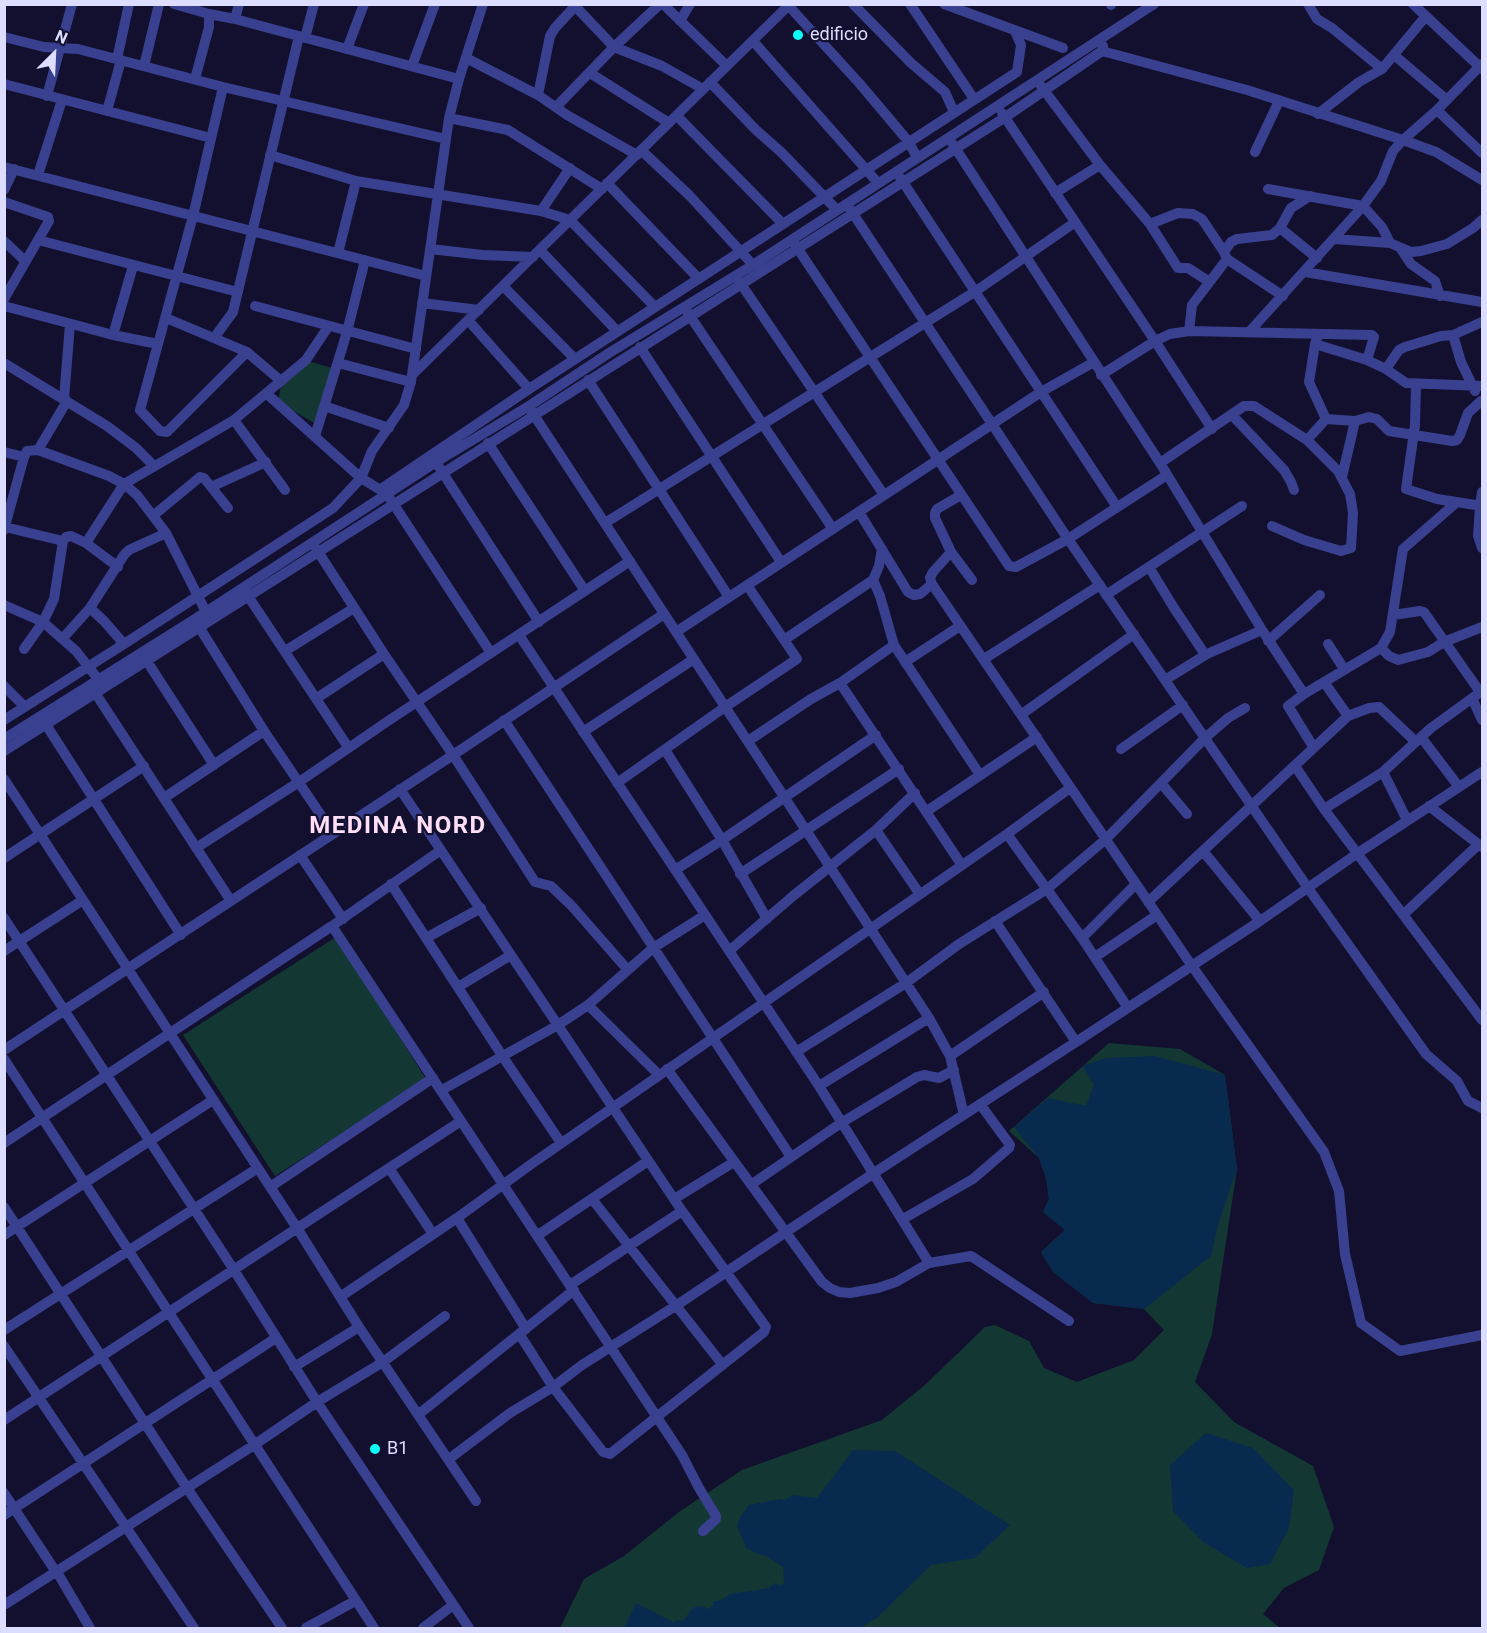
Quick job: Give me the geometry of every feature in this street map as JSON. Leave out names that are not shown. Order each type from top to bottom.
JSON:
[{"type":"street","points":[[47,96],[72,4]]},
{"type":"street","points":[[106,111],[129,4]]},
{"type":"street","points":[[144,66],[159,4]]},
{"type":"street","points":[[174,4],[459,79]]},
{"type":"street","points":[[195,79],[209,27],[209,14],[200,4]]},
{"type":"street","points":[[235,19],[239,4]]},
{"type":"street","points":[[214,339],[233,312],[283,101],[314,4]]},
{"type":"street","points":[[347,49],[364,4]]},
{"type":"street","points":[[4,720],[124,645],[333,508],[361,478],[372,451],[404,405],[412,378],[449,118],[483,4]]},
{"type":"street","points":[[557,106],[614,47],[662,4],[727,66]]},
{"type":"street","points":[[680,21],[690,4]]},
{"type":"street","points":[[853,4],[911,63],[945,92],[954,112]]},
{"type":"street","points":[[910,4],[974,99]]},
{"type":"street","points":[[944,4],[1063,48]]},
{"type":"street","points":[[738,280],[753,265],[795,243],[845,209],[903,181],[997,105],[1154,4]]},
{"type":"street","points":[[1308,4],[1317,19],[1332,27],[1382,69]]},
{"type":"street","points":[[1250,331],[1363,206],[1381,181],[1393,151],[1482,67],[1413,4]]},
{"type":"street","points":[[538,94],[550,36],[576,5],[614,47],[707,86],[781,152],[825,196],[845,209],[925,321],[1068,539],[1308,888],[1426,1054],[1457,1081],[1468,1101],[1482,1108]]},
{"type":"street","points":[[412,378],[468,320],[789,5],[908,141],[917,157]]},
{"type":"street","points":[[412,66],[431,6]]},
{"type":"street","points":[[1318,114],[1359,82],[1382,69],[1426,16]]},
{"type":"street","points":[[314,547],[334,528],[387,496],[529,389],[1019,70],[1021,45],[1015,31]]},
{"type":"street","points":[[387,496],[442,472],[488,443],[609,353],[687,311],[738,280],[845,209],[917,157],[1004,118],[1102,51],[1106,34]]},
{"type":"street","points":[[4,37],[44,47],[72,48],[223,87],[446,139]]},
{"type":"street","points":[[753,41],[878,183]]},
{"type":"street","points":[[1102,51],[1279,101],[1403,140],[1436,152],[1482,180]]},
{"type":"street","points":[[1394,55],[1447,100]]},
{"type":"street","points":[[466,58],[538,94],[567,115],[639,152],[690,196],[753,265]]},
{"type":"street","points":[[590,73],[673,119],[783,224]]},
{"type":"street","points":[[1037,79],[1100,165],[1150,224],[1178,268],[1188,268],[1208,282]]},
{"type":"street","points":[[4,84],[210,138]]},
{"type":"street","points":[[223,87],[193,216],[140,410],[160,431],[167,432],[247,352]]},
{"type":"street","points":[[38,176],[62,100]]},
{"type":"street","points":[[1255,152],[1279,101]]},
{"type":"street","points":[[997,105],[1212,429]]},
{"type":"street","points":[[1437,110],[1482,153]]},
{"type":"street","points":[[449,118],[508,130],[570,168],[605,186],[699,279]]},
{"type":"street","points":[[952,143],[1160,463],[1268,640],[1304,694]]},
{"type":"street","points":[[270,155],[356,181],[541,211],[570,220],[655,307]]},
{"type":"street","points":[[1055,193],[1100,165]]},
{"type":"street","points":[[4,190],[9,168],[426,276]]},
{"type":"street","points":[[541,211],[570,168]]},
{"type":"street","points":[[896,171],[1117,507]]},
{"type":"street","points":[[338,253],[356,181]]},
{"type":"street","points":[[1268,189],[1363,206],[1382,227],[1390,243]]},
{"type":"street","points":[[1189,331],[1192,305],[1226,255],[1232,240],[1272,235],[1280,228],[1291,208],[1310,195]]},
{"type":"street","points":[[4,202],[48,217],[50,221],[4,299]]},
{"type":"street","points":[[1150,224],[1178,213],[1192,214],[1203,219],[1226,255],[1283,296]]},
{"type":"street","points":[[1334,239],[1390,243],[1411,252],[1432,250],[1447,244],[1482,220]]},
{"type":"street","points":[[605,523],[976,291],[1074,222]]},
{"type":"street","points":[[1280,228],[1317,258]]},
{"type":"street","points":[[38,240],[238,292]]},
{"type":"street","points":[[4,241],[25,261]]},
{"type":"street","points":[[795,243],[1009,566],[1016,567],[1068,539],[1167,475]]},
{"type":"street","points":[[430,249],[483,255],[536,253],[617,332]]},
{"type":"street","points":[[1401,249],[1411,264],[1435,281],[1440,296]]},
{"type":"street","points":[[315,436],[347,332],[365,260]]},
{"type":"street","points":[[112,335],[133,266]]},
{"type":"street","points":[[1305,272],[1482,302]]},
{"type":"street","points":[[738,280],[884,495]]},
{"type":"street","points":[[503,286],[575,359]]},
{"type":"street","points":[[422,303],[479,310]]},
{"type":"street","points":[[4,306],[112,335],[158,344]]},
{"type":"street","points":[[255,306],[416,349]]},
{"type":"street","points":[[4,751],[43,720],[94,685],[197,623],[314,547],[436,462],[588,380],[640,347],[687,311]]},
{"type":"street","points":[[687,311],[833,529]]},
{"type":"street","points":[[166,318],[247,352],[281,381]]},
{"type":"street","points":[[468,320],[529,389]]},
{"type":"street","points":[[1386,369],[1404,346],[1453,335],[1482,322]]},
{"type":"street","points":[[38,450],[65,400],[70,324]]},
{"type":"street","points":[[86,543],[124,484],[234,420],[306,360],[328,327]]},
{"type":"street","points":[[1101,375],[1155,341],[1170,334],[1189,331],[1250,331],[1317,340],[1374,336],[1367,360]]},
{"type":"street","points":[[1326,419],[1355,421],[1369,417],[1377,419],[1389,431],[1414,433],[1439,440],[1456,440],[1467,415],[1482,403],[1478,387],[1457,351],[1453,335]]},
{"type":"street","points":[[1317,340],[1386,369],[1404,382],[1416,385],[1478,387]]},
{"type":"street","points":[[1317,340],[1309,382],[1326,419]]},
{"type":"street","points":[[640,347],[782,562]]},
{"type":"street","points":[[676,632],[1041,392],[1094,362]]},
{"type":"street","points":[[4,363],[125,438],[154,466]]},
{"type":"street","points":[[338,363],[412,378]]},
{"type":"street","points":[[588,380],[729,597]]},
{"type":"street","points":[[1416,385],[1414,433],[1406,489],[1423,496],[1481,506]]},
{"type":"street","points":[[267,394],[361,478],[387,496],[491,653]]},
{"type":"street","points":[[324,406],[389,428]]},
{"type":"street","points":[[1160,463],[1244,406],[1254,406],[1307,440],[1342,477],[1350,494],[1353,513],[1351,548],[1347,551],[1304,540],[1272,526]]},
{"type":"street","points":[[531,410],[929,1018],[950,1056],[964,1115]]},
{"type":"street","points":[[1232,415],[1284,470],[1294,490]]},
{"type":"street","points":[[1307,440],[1326,419]]},
{"type":"street","points":[[234,420],[285,490]]},
{"type":"street","points":[[1342,477],[1355,421]]},
{"type":"street","points":[[488,443],[585,591]]},
{"type":"street","points":[[63,542],[5,528],[27,451],[38,450],[98,471],[124,484],[154,515],[166,532],[206,612]]},
{"type":"street","points":[[4,452],[24,457]]},
{"type":"street","points":[[212,486],[266,462]]},
{"type":"street","points":[[436,462],[539,622]]},
{"type":"street","points":[[154,515],[200,477],[212,486],[228,508]]},
{"type":"street","points":[[1482,492],[1478,536],[1482,548]]},
{"type":"street","points":[[961,495],[937,509],[934,518],[951,552],[972,580]]},
{"type":"street","points":[[1314,748],[1288,710],[1288,706],[1324,681],[1382,648],[1389,635],[1403,549],[1456,502]]},
{"type":"street","points":[[1106,595],[1242,506]]},
{"type":"street","points":[[333,508],[334,528]]},
{"type":"street","points":[[859,512],[908,592],[914,595],[920,594],[932,584]]},
{"type":"street","points":[[63,638],[90,608],[129,550],[166,532]]},
{"type":"street","points":[[24,649],[43,622],[57,588],[63,542],[66,537],[71,536],[86,543],[118,567]]},
{"type":"street","points":[[314,547],[535,882],[551,886],[571,905],[627,969]]},
{"type":"street","points":[[784,640],[873,580],[879,566],[882,549]]},
{"type":"street","points":[[951,552],[933,572],[930,578],[932,584],[1191,966],[1324,1152],[1339,1191],[1345,1254],[1361,1323],[1400,1351],[1482,1335]]},
{"type":"street","points":[[196,848],[630,561]]},
{"type":"street","points":[[1149,567],[1204,653],[1208,654]]},
{"type":"street","points":[[873,580],[894,645],[980,775]]},
{"type":"street","points":[[617,783],[797,659],[747,585]]},
{"type":"street","points":[[984,659],[1100,585]]},
{"type":"street","points":[[197,623],[206,612],[245,591]]},
{"type":"street","points":[[245,591],[348,747]]},
{"type":"street","points":[[1268,640],[1320,595]]},
{"type":"street","points":[[4,605],[43,622],[63,638],[89,667],[94,685],[231,902]]},
{"type":"street","points":[[90,608],[124,645]]},
{"type":"street","points":[[285,651],[354,608]]},
{"type":"street","points":[[1393,615],[1420,611],[1429,616],[1478,694],[1482,720]]},
{"type":"street","points":[[4,1050],[664,614]]},
{"type":"street","points":[[197,623],[264,731],[333,834]]},
{"type":"street","points":[[905,662],[960,626]]},
{"type":"street","points":[[1382,648],[1389,656],[1398,660],[1428,652],[1444,642],[1482,627]]},
{"type":"street","points":[[1165,680],[1208,654],[1262,630]]},
{"type":"street","points":[[1022,714],[1134,634]]},
{"type":"street","points":[[519,635],[819,1086],[929,1263]]},
{"type":"street","points":[[1328,644],[1344,669]]},
{"type":"street","points":[[748,741],[811,699],[840,683],[894,645]]},
{"type":"street","points":[[316,698],[384,654]]},
{"type":"street","points":[[144,656],[214,765]]},
{"type":"street","points":[[583,732],[694,659]]},
{"type":"street","points":[[1324,681],[1348,716]]},
{"type":"street","points":[[840,683],[962,864]]},
{"type":"street","points":[[4,686],[25,707]]},
{"type":"street","points":[[1324,809],[1383,772],[1419,740],[1478,694]]},
{"type":"street","points":[[1121,749],[1183,705]]},
{"type":"street","points":[[1148,902],[1348,716],[1369,708],[1379,707],[1419,740],[1459,787]]},
{"type":"street","points":[[796,1052],[906,983],[959,944],[1047,889],[1106,839],[1205,738],[1228,717],[1245,708]]},
{"type":"street","points":[[4,739],[43,720]]},
{"type":"street","points":[[43,720],[181,935]]},
{"type":"street","points":[[504,720],[791,1156]]},
{"type":"street","points":[[164,798],[264,731]]},
{"type":"street","points":[[675,870],[876,735]]},
{"type":"street","points":[[927,811],[1037,737]]},
{"type":"street","points":[[663,752],[667,753],[722,840],[767,919]]},
{"type":"street","points":[[4,858],[144,766]]},
{"type":"street","points":[[1295,766],[1324,809],[1482,1020]]},
{"type":"street","points":[[740,874],[899,770]]},
{"type":"street","points":[[1383,772],[1407,820]]},
{"type":"street","points":[[448,1459],[510,1413],[553,1387],[582,1365],[1128,1008],[1482,772]]},
{"type":"street","points":[[4,779],[359,1327],[476,1501]]},
{"type":"street","points":[[1161,783],[1187,814]]},
{"type":"street","points":[[340,1297],[457,1218],[1070,788]]},
{"type":"street","points":[[400,789],[682,1211],[766,1327],[764,1332],[610,1454],[607,1454],[603,1452],[553,1387],[457,1218]]},
{"type":"street","points":[[729,951],[876,830],[915,793]]},
{"type":"street","points":[[1404,914],[1480,846],[1429,806]]},
{"type":"street","points":[[876,830],[919,893]]},
{"type":"street","points":[[1007,834],[1082,938],[1128,1008]]},
{"type":"street","points":[[4,1143],[343,919],[441,850]]},
{"type":"street","points":[[1203,850],[1260,921]]},
{"type":"street","points":[[300,855],[343,919]]},
{"type":"street","points":[[391,884],[502,1057],[561,1143]]},
{"type":"street","points":[[1082,938],[1136,884]]},
{"type":"street","points":[[4,951],[83,900]]},
{"type":"street","points":[[426,938],[481,908]]},
{"type":"street","points":[[442,1090],[558,1025],[588,1005],[653,948],[705,915]]},
{"type":"street","points":[[1095,957],[1157,915]]},
{"type":"street","points":[[4,918],[234,1270],[294,1367],[469,1629]]},
{"type":"street","points":[[995,921],[1076,1042]]},
{"type":"street","points":[[332,926],[682,1455],[715,1513],[716,1519],[703,1531]]},
{"type":"street","points":[[458,987],[511,955]]},
{"type":"street","points":[[950,1056],[1044,992]]},
{"type":"street","points":[[588,1005],[663,1072],[752,1184],[822,1282],[839,1292],[850,1293],[896,1282],[929,1263],[942,1263],[966,1256],[975,1257],[1069,1321]]},
{"type":"street","points":[[819,1086],[929,1018]]},
{"type":"street","points":[[4,1059],[374,1629]]},
{"type":"street","points":[[752,1184],[841,1123],[917,1077],[924,1075],[939,1078],[954,1070]]},
{"type":"street","points":[[270,1187],[433,1078]]},
{"type":"street","points":[[4,1235],[213,1100]]},
{"type":"street","points":[[903,1219],[973,1179],[1009,1148],[1010,1145],[980,1104]]},
{"type":"street","points":[[4,1420],[461,1121]]},
{"type":"street","points":[[538,1235],[648,1161]]},
{"type":"street","points":[[674,1199],[734,1162]]},
{"type":"street","points":[[4,1330],[258,1168]]},
{"type":"street","points":[[389,1168],[433,1234]]},
{"type":"street","points":[[592,1199],[722,1365]]},
{"type":"street","points":[[4,1207],[281,1628]]},
{"type":"street","points":[[418,1414],[523,1332],[572,1288],[682,1211]]},
{"type":"street","points":[[4,1605],[317,1402],[383,1362],[445,1316]]},
{"type":"street","points":[[294,1367],[359,1327]]},
{"type":"street","points":[[9,1511],[213,1381],[276,1338]]},
{"type":"street","points":[[4,1346],[194,1629]]},
{"type":"street","points":[[4,1493],[9,1511],[56,1572],[90,1629]]},
{"type":"street","points":[[306,1629],[355,1601]]},
{"type":"street","points":[[423,1629],[453,1605]]},
{"type":"green space","points":[[308,361],[332,368],[316,424],[278,402],[281,385]]},
{"type":"green space","points":[[336,937],[426,1079],[275,1176],[183,1035]]},
{"type":"green space","points":[[1109,1043],[1180,1049],[1225,1075],[1237,1169],[1212,1334],[1195,1382],[1234,1422],[1313,1466],[1334,1527],[1319,1570],[1284,1588],[1263,1614],[1280,1628],[560,1628],[584,1579],[624,1556],[679,1512],[742,1470],[882,1420],[926,1384],[985,1327],[995,1325],[1029,1341],[1044,1368],[1077,1382],[1134,1360],[1164,1330],[1144,1309],[1093,1303],[1053,1272],[1041,1252],[1065,1230],[1043,1212],[1049,1199],[1046,1178],[1039,1158],[1009,1131]]},
{"type":"water","points":[[1155,1056],[1225,1075],[1237,1169],[1219,1221],[1211,1256],[1144,1309],[1093,1303],[1053,1272],[1041,1252],[1065,1230],[1043,1212],[1049,1199],[1046,1178],[1039,1158],[1014,1127],[1048,1098],[1086,1106],[1094,1085],[1083,1066],[1106,1058]]},
{"type":"water","points":[[1206,1433],[1253,1448],[1294,1490],[1289,1528],[1270,1564],[1247,1568],[1203,1542],[1173,1511],[1170,1465]]},
{"type":"water","points":[[853,1450],[895,1451],[1010,1525],[975,1558],[931,1565],[878,1617],[860,1628],[624,1628],[636,1603],[675,1623],[675,1620],[683,1621],[697,1606],[710,1608],[714,1605],[713,1602],[730,1594],[769,1588],[775,1583],[784,1584],[783,1567],[766,1556],[746,1548],[737,1526],[740,1517],[749,1505],[784,1500],[793,1495],[817,1498]]},
{"type":"place","name":"edificio","points":[[798,35]]},
{"type":"place","name":"B1","points":[[375,1449]]},
{"type":"district","name":"MEDINA NORD","points":[[398,827]]}]
